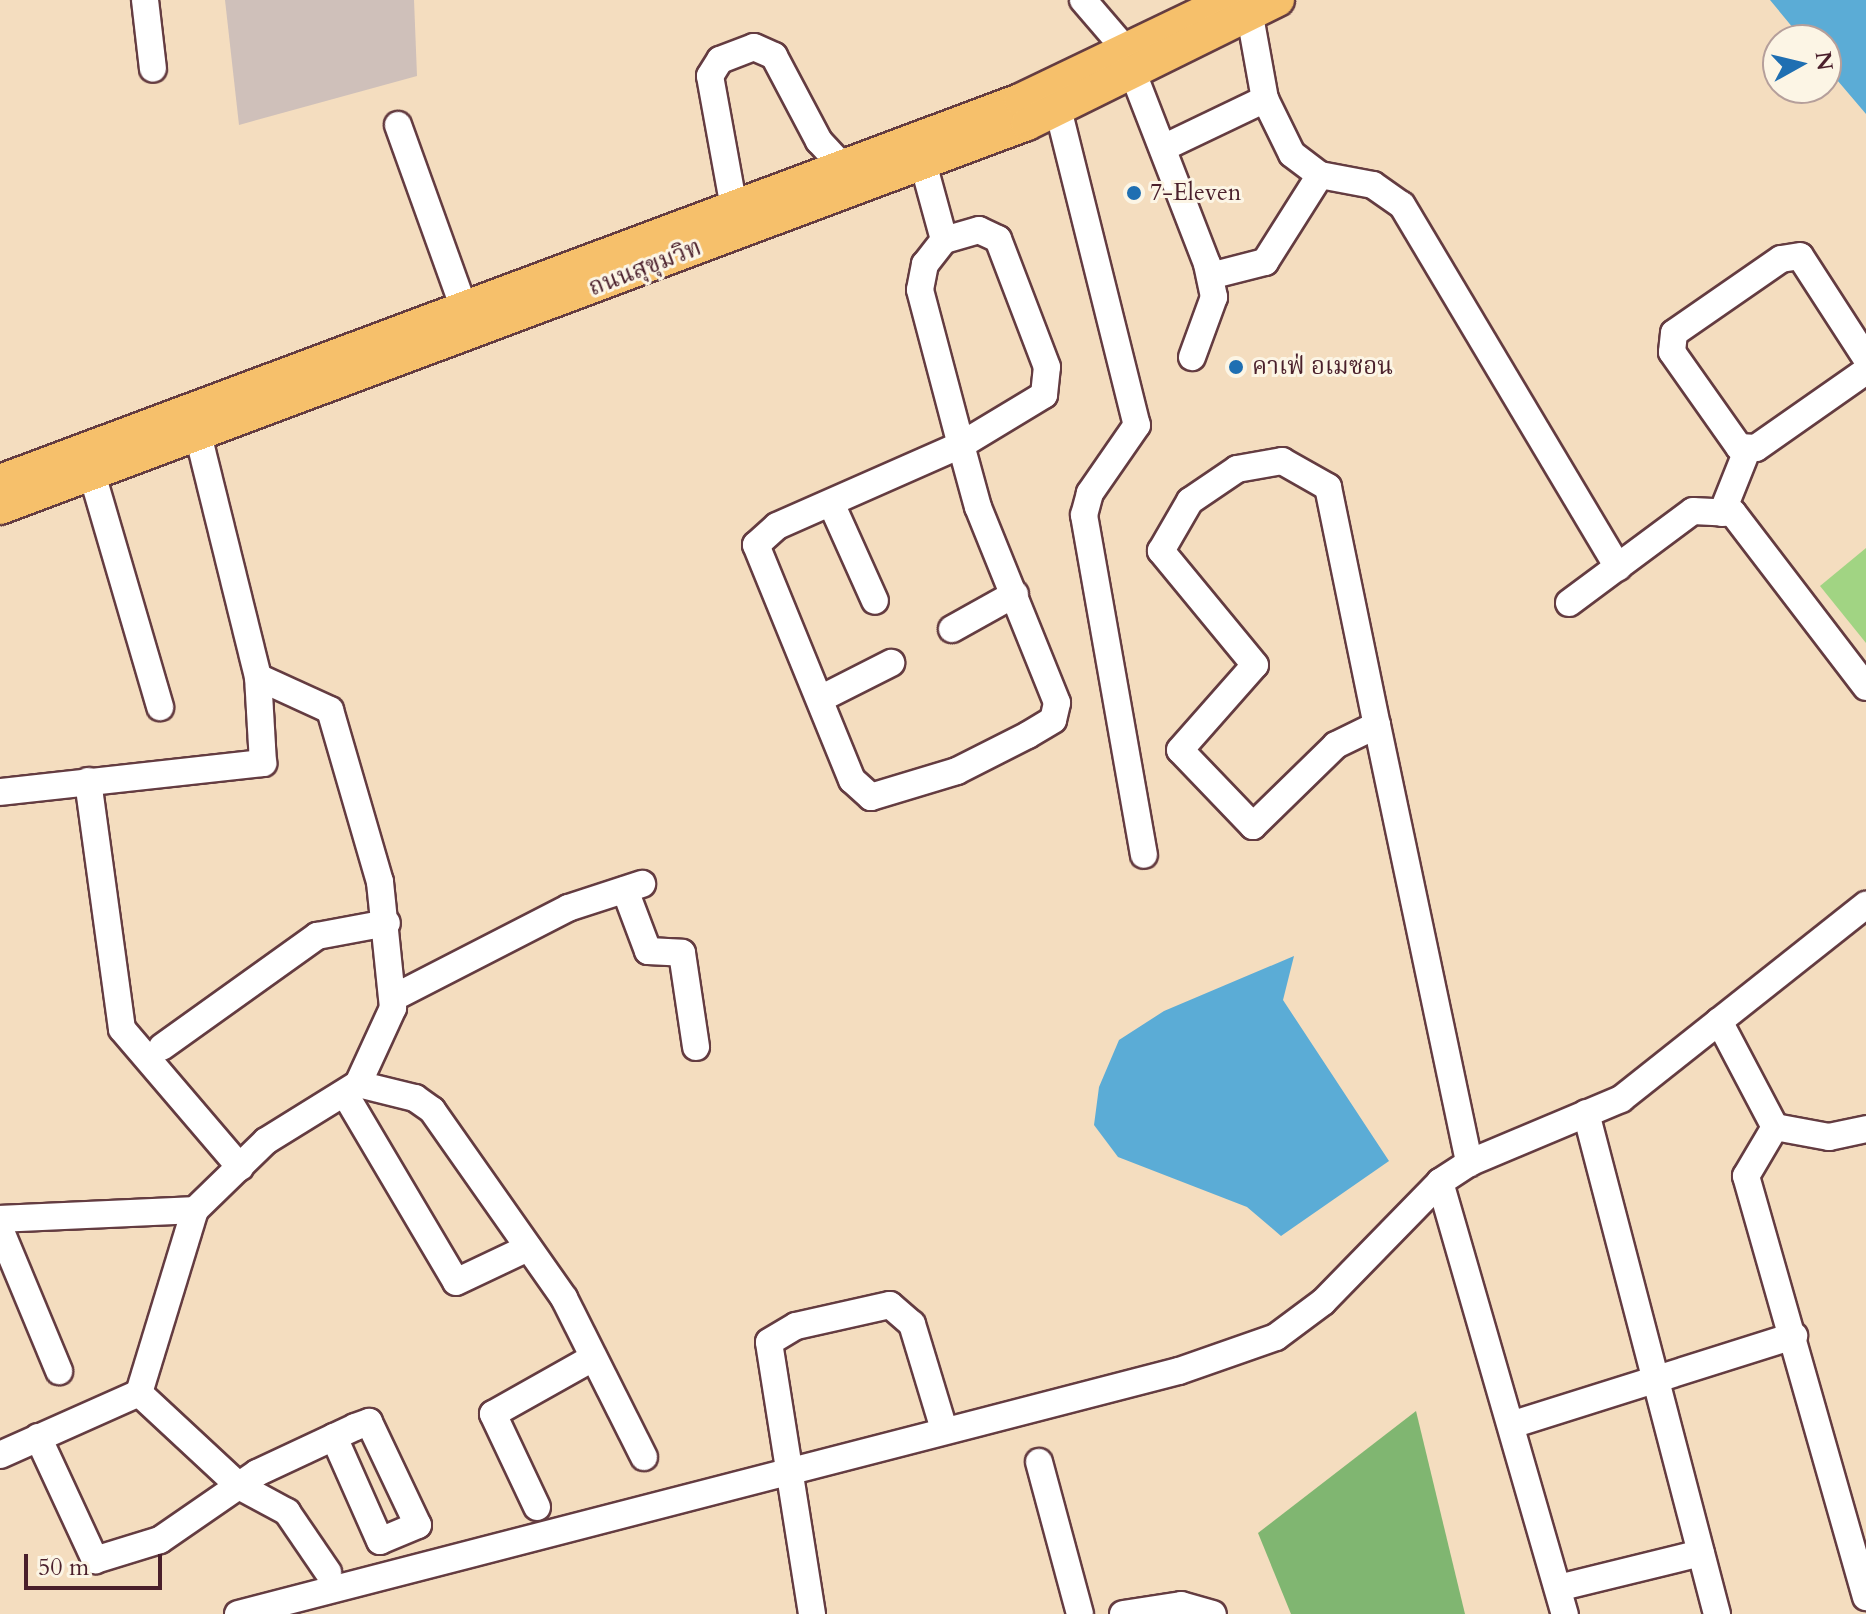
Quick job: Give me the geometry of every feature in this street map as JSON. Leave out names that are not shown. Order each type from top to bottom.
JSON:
[{"type":"main road","name":"ถนนสุขุมวิท","points":[[0,508],[92,465],[465,311],[1130,62],[1239,8],[1278,0]]},
{"type":"main road","name":"ถนนสุขุมวิท","points":[[0,481],[92,465],[198,435],[923,163],[1058,109],[1130,62]]},
{"type":"street","points":[[145,0],[153,69]]},
{"type":"street","points":[[1083,0],[1130,62],[1165,147],[1210,276],[1214,297],[1192,357]]},
{"type":"street","points":[[1239,8],[1265,99],[1292,154],[1320,175],[1373,185],[1402,205],[1618,568]]},
{"type":"street","points":[[734,208],[710,76],[720,60],[754,47],[774,56],[819,141],[843,167]]},
{"type":"street","points":[[1165,147],[1265,99]]},
{"type":"street","points":[[1058,109],[1137,425],[1090,493],[1084,515],[1144,855]]},
{"type":"street","points":[[398,125],[465,311]]},
{"type":"street","points":[[923,163],[944,240]]},
{"type":"street","points":[[1210,276],[1265,262],[1320,175]]},
{"type":"street","points":[[944,240],[925,264],[920,290],[961,445],[1057,703],[1053,720],[957,771],[871,797],[852,780],[756,545],[764,533],[961,445],[1035,403],[1049,383],[998,239],[979,230],[944,240]]},
{"type":"street","points":[[1748,448],[1739,447],[1672,352],[1674,333],[1781,259],[1800,256],[1866,358]]},
{"type":"street","points":[[1722,513],[1748,448],[1866,371]]},
{"type":"street","points":[[0,792],[263,763],[258,677],[198,435]]},
{"type":"street","points":[[1377,725],[1336,745],[1253,826],[1180,750],[1255,665],[1161,551],[1190,501],[1237,469],[1282,461],[1328,487],[1469,1163]]},
{"type":"street","points":[[92,465],[160,707]]},
{"type":"street","points":[[831,503],[875,601]]},
{"type":"street","points":[[1569,603],[1693,511],[1733,513],[1866,687]]},
{"type":"street","points":[[952,629],[1015,594]]},
{"type":"street","points":[[820,699],[891,663]]},
{"type":"street","points":[[3,1451],[139,1393],[195,1210],[266,1141],[352,1089],[393,998],[387,923],[330,710],[258,677]]},
{"type":"street","points":[[88,781],[122,1029],[240,1167]]},
{"type":"street","points":[[393,998],[568,908],[633,887],[648,951],[682,953],[696,1047]]},
{"type":"street","points":[[238,1614],[791,1467],[1179,1371],[1276,1337],[1323,1302],[1440,1182],[1469,1163],[1621,1099],[1866,905]]},
{"type":"street","points":[[162,1047],[317,936],[387,923]]},
{"type":"street","points":[[1719,1021],[1775,1127]]},
{"type":"street","points":[[352,1089],[415,1098],[432,1110],[579,1324],[591,1359],[644,1457]]},
{"type":"street","points":[[352,1089],[456,1282],[528,1248]]},
{"type":"street","points":[[1586,1113],[1717,1614]]},
{"type":"street","points":[[1775,1127],[1829,1137],[1866,1129]]},
{"type":"street","points":[[1775,1127],[1746,1176],[1866,1597]]},
{"type":"street","points":[[1440,1182],[1565,1614]]},
{"type":"street","points":[[0,1219],[195,1210]]},
{"type":"street","points":[[0,1229],[59,1371]]},
{"type":"street","points":[[812,1614],[769,1342],[796,1326],[890,1305],[912,1324],[944,1429]]},
{"type":"street","points":[[1511,1425],[1657,1382],[1794,1336]]},
{"type":"street","points":[[537,1507],[493,1414],[591,1359]]},
{"type":"street","points":[[139,1393],[239,1486],[287,1512],[328,1572]]},
{"type":"street","points":[[38,1437],[95,1560],[160,1540],[239,1486],[334,1437]]},
{"type":"street","points":[[1039,1462],[1080,1614]]},
{"type":"street","points":[[1558,1588],[1701,1553]]},
{"type":"street","points":[[1123,1614],[1181,1605],[1213,1614]]},
{"type":"shaded area","points":[[225,0],[414,0],[417,76],[239,125]]},
{"type":"green space","points":[[1866,548],[1866,643],[1820,586]]},
{"type":"green space","points":[[1416,1411],[1465,1614],[1291,1614],[1258,1533]]},
{"type":"water","points":[[1770,0],[1866,0],[1866,114],[1842,86],[1842,24],[1790,24]]},
{"type":"water","points":[[1294,956],[1283,1000],[1389,1161],[1281,1236],[1247,1207],[1118,1157],[1094,1125],[1099,1087],[1119,1040],[1164,1011]]},
{"type":"place","name":"7-Eleven","points":[[1134,193]]},
{"type":"place","name":"คาเฟ่ อเมซอน","points":[[1236,367]]}]
